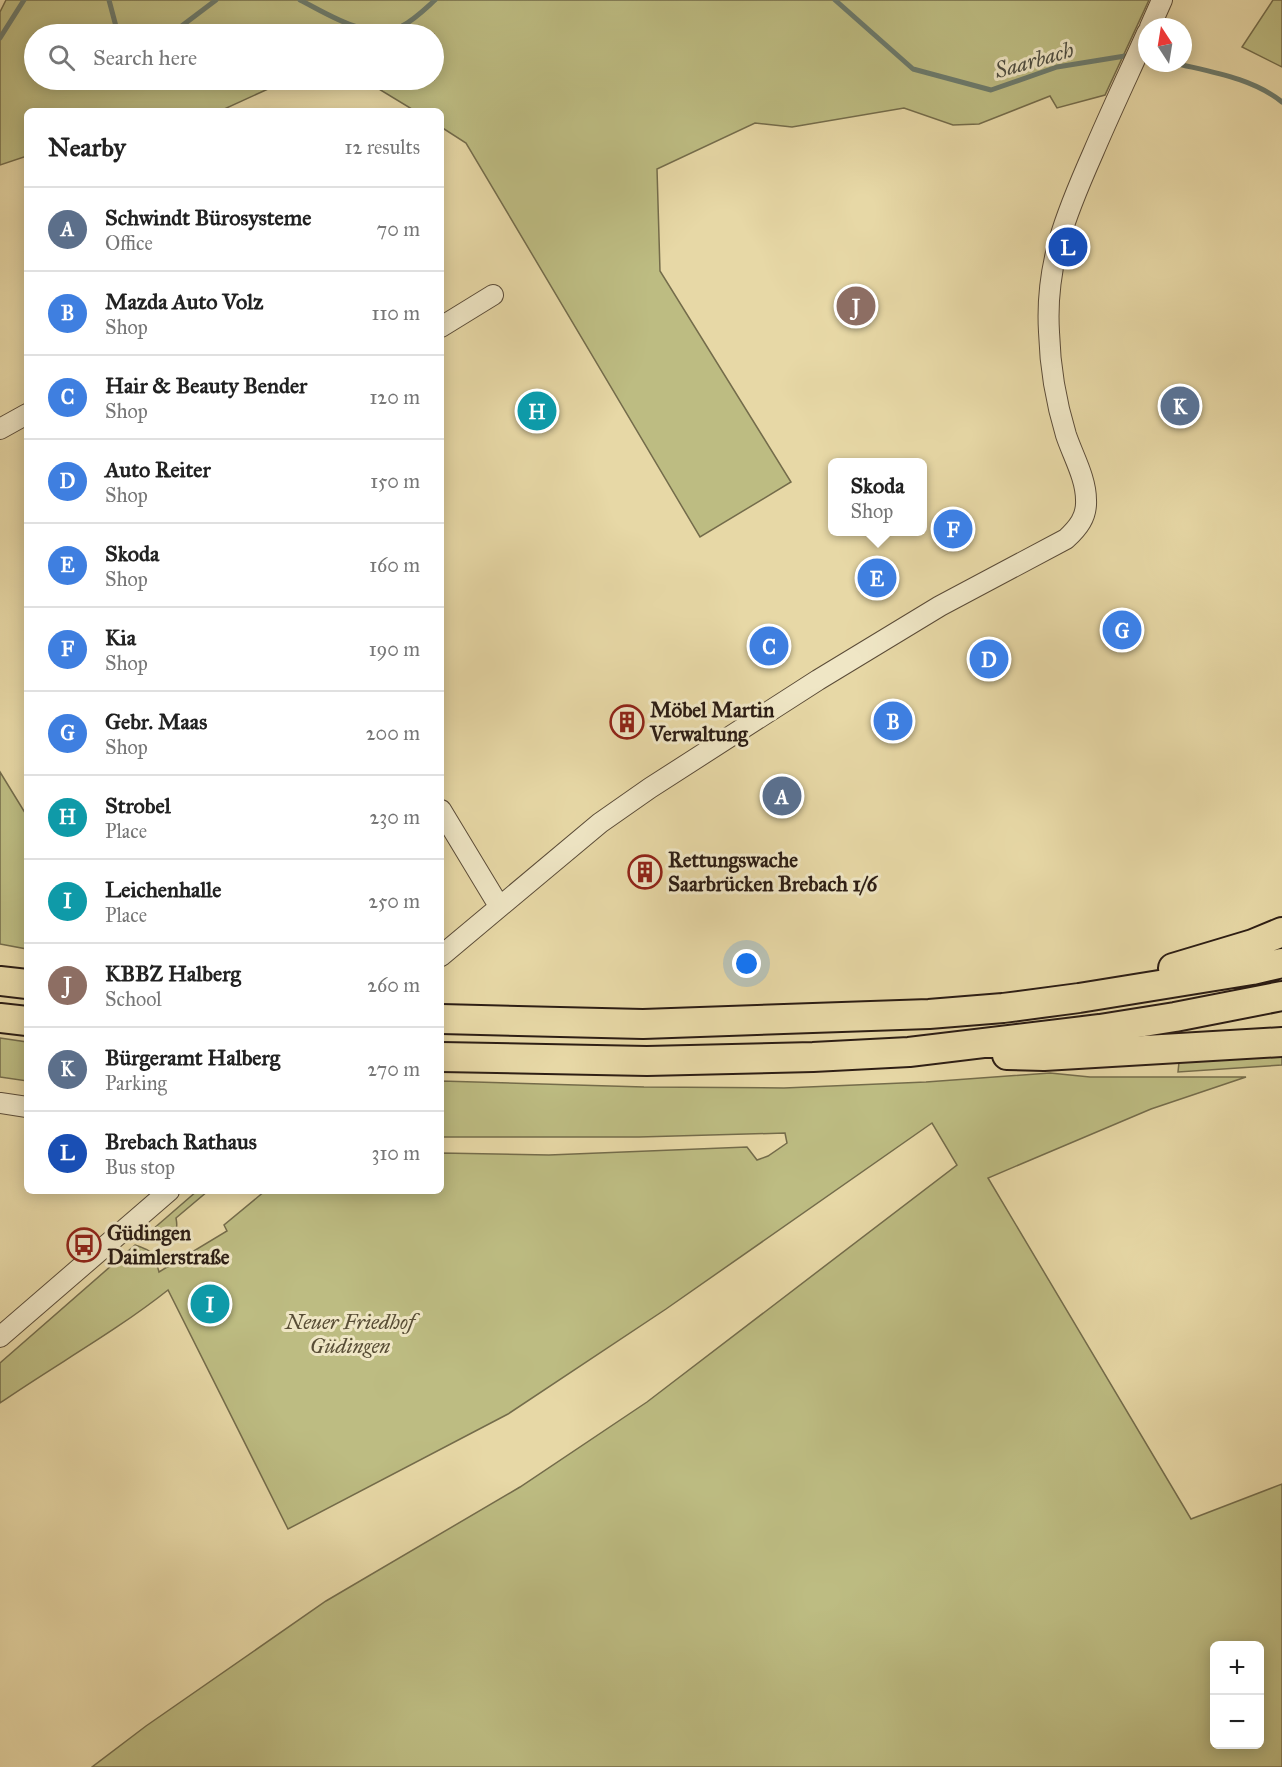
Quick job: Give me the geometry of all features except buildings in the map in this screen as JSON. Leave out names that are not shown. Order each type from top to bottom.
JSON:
[{"type":"highway","points":[[1079,998],[1253,944],[1282,932]]},
{"type":"highway","points":[[444,1019],[643,1024],[939,1014],[1079,998],[1252,970],[1282,963]]},
{"type":"highway","points":[[0,981],[24,984]]},
{"type":"highway","points":[[444,1057],[647,1061],[813,1058],[909,1052],[1100,1029],[1282,996]]},
{"type":"highway","points":[[0,1018],[24,1021]]},
{"type":"highway","points":[[909,1052],[1044,1056],[1282,1042]]},
{"type":"street","points":[[1154,18],[1162,0]]},
{"type":"street","points":[[444,953],[600,823],[650,788],[818,680],[940,606],[1066,539],[1082,521],[1087,501],[1085,488],[1066,434],[1052,373],[1049,331],[1051,276],[1068,210],[1138,53]]},
{"type":"street","points":[[444,325],[493,295]]},
{"type":"street","points":[[0,429],[24,416]]},
{"type":"street","points":[[444,815],[499,906]]},
{"type":"street","points":[[0,1103],[24,1107]]},
{"type":"street","points":[[0,1337],[166,1194]]},
{"type":"green space","points":[[6,0],[1149,0],[1141,18],[1138,18],[1138,24],[1105,95],[1057,108],[1050,96],[979,124],[953,125],[904,108],[792,127],[755,123],[657,169],[660,271],[791,482],[700,537],[466,143],[444,129],[444,108],[410,108],[380,90],[444,90],[444,24],[24,24],[24,90],[266,90],[227,108],[24,108],[24,157],[0,165],[0,12]]},
{"type":"green space","points":[[1273,0],[1282,0],[1282,67],[1242,47]]},
{"type":"green space","points":[[0,772],[24,811],[24,948],[0,944]]},
{"type":"green space","points":[[0,1038],[24,1042],[24,1081],[0,1077]]},
{"type":"green space","points":[[1282,1056],[1282,1065],[1178,1072],[1179,1062]]},
{"type":"green space","name":"Neuer Friedhof Güdingen","points":[[1050,1073],[1090,1077],[1246,1077],[1151,1109],[988,1178],[1191,1519],[1282,1484],[1282,1767],[92,1767],[146,1726],[326,1601],[520,1487],[647,1402],[957,1165],[932,1123],[666,1309],[508,1414],[288,1529],[168,1290],[127,1320],[0,1403],[0,1363],[135,1245],[152,1254],[159,1272],[227,1231],[224,1225],[261,1194],[444,1194],[444,1153],[549,1155],[747,1147],[757,1160],[768,1156],[787,1143],[785,1133],[639,1137],[444,1137],[444,1081],[644,1087],[784,1088],[926,1082]]},
{"type":"green space","points":[[194,1194],[204,1194],[176,1218],[177,1225],[174,1235],[166,1238],[152,1230]]},
{"type":"waterway","name":"Saarbach","points":[[0,38],[24,0]]},
{"type":"waterway","name":"Saarbach","points":[[109,0],[115,24]]},
{"type":"waterway","name":"Saarbach","points":[[184,24],[216,0]]},
{"type":"waterway","name":"Saarbach","points":[[300,0],[349,24]]},
{"type":"waterway","name":"Saarbach","points":[[405,24],[435,0]]},
{"type":"waterway","name":"Saarbach","points":[[835,0],[913,69],[991,90],[1057,67],[1125,56]]},
{"type":"waterway","name":"Saarbach","points":[[1192,67],[1244,81],[1282,102]]},
{"type":"place","name":"Brebach Rathaus","points":[[1068,247]]},
{"type":"place","name":"KBBZ Halberg","points":[[856,306]]},
{"type":"place","name":"Bürgeramt Halberg","points":[[1180,406]]},
{"type":"place","name":"Strobel","points":[[537,411]]},
{"type":"place","name":"Kia","points":[[953,529]]},
{"type":"place","name":"Skoda","points":[[877,578]]},
{"type":"place","name":"Gebr. Maas","points":[[1122,630]]},
{"type":"place","name":"Hair & Beauty Bender","points":[[769,646]]},
{"type":"place","name":"Auto Reiter","points":[[989,659]]},
{"type":"place","name":"Mazda Auto Volz","points":[[893,721]]},
{"type":"place","name":"Möbel Martin Verwaltung","points":[[627,722]]},
{"type":"place","name":"Schwindt Bürosysteme","points":[[782,796]]},
{"type":"place","name":"Rettungswache Saarbrücken Brebach 1/6","points":[[645,872]]},
{"type":"place","name":"Güdingen Daimlerstraße","points":[[84,1245]]},
{"type":"place","name":"Leichenhalle","points":[[210,1304]]}]
